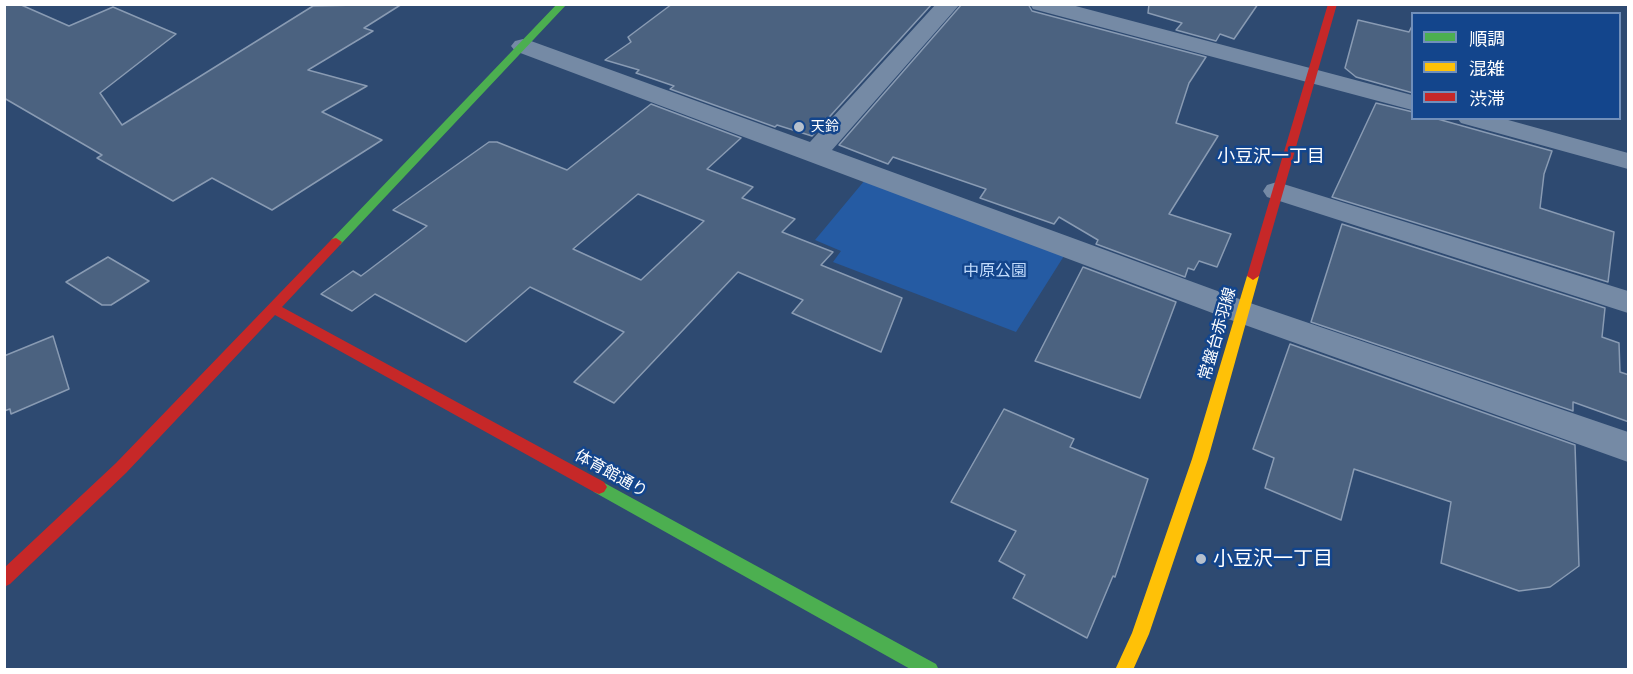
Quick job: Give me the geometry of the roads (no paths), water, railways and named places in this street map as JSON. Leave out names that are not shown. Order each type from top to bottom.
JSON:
[{"type":"street","points":[[814,154],[949,4]]},
{"type":"street","points":[[1041,4],[1411,102]]},
{"type":"street","name":"常盤台赤羽線","points":[[1124,669],[1140,634],[1200,459],[1277,191],[1334,4]]},
{"type":"street","points":[[4,579],[121,468],[560,5]]},
{"type":"street","points":[[523,46],[1242,312],[1629,447]]},
{"type":"street","points":[[1477,120],[1629,161]]},
{"type":"street","points":[[1277,191],[1629,302]]},
{"type":"street","name":"体育館通り","points":[[274,309],[930,669]]},
{"type":"place","name":"天鈴","points":[[799,127]]},
{"type":"place","name":"小豆沢一丁目","points":[[1201,559]]},
{"type":"district","name":"小豆沢一丁目","points":[[1271,157]]},
{"type":"park label","name":"中原公園","points":[[995,272]]}]
